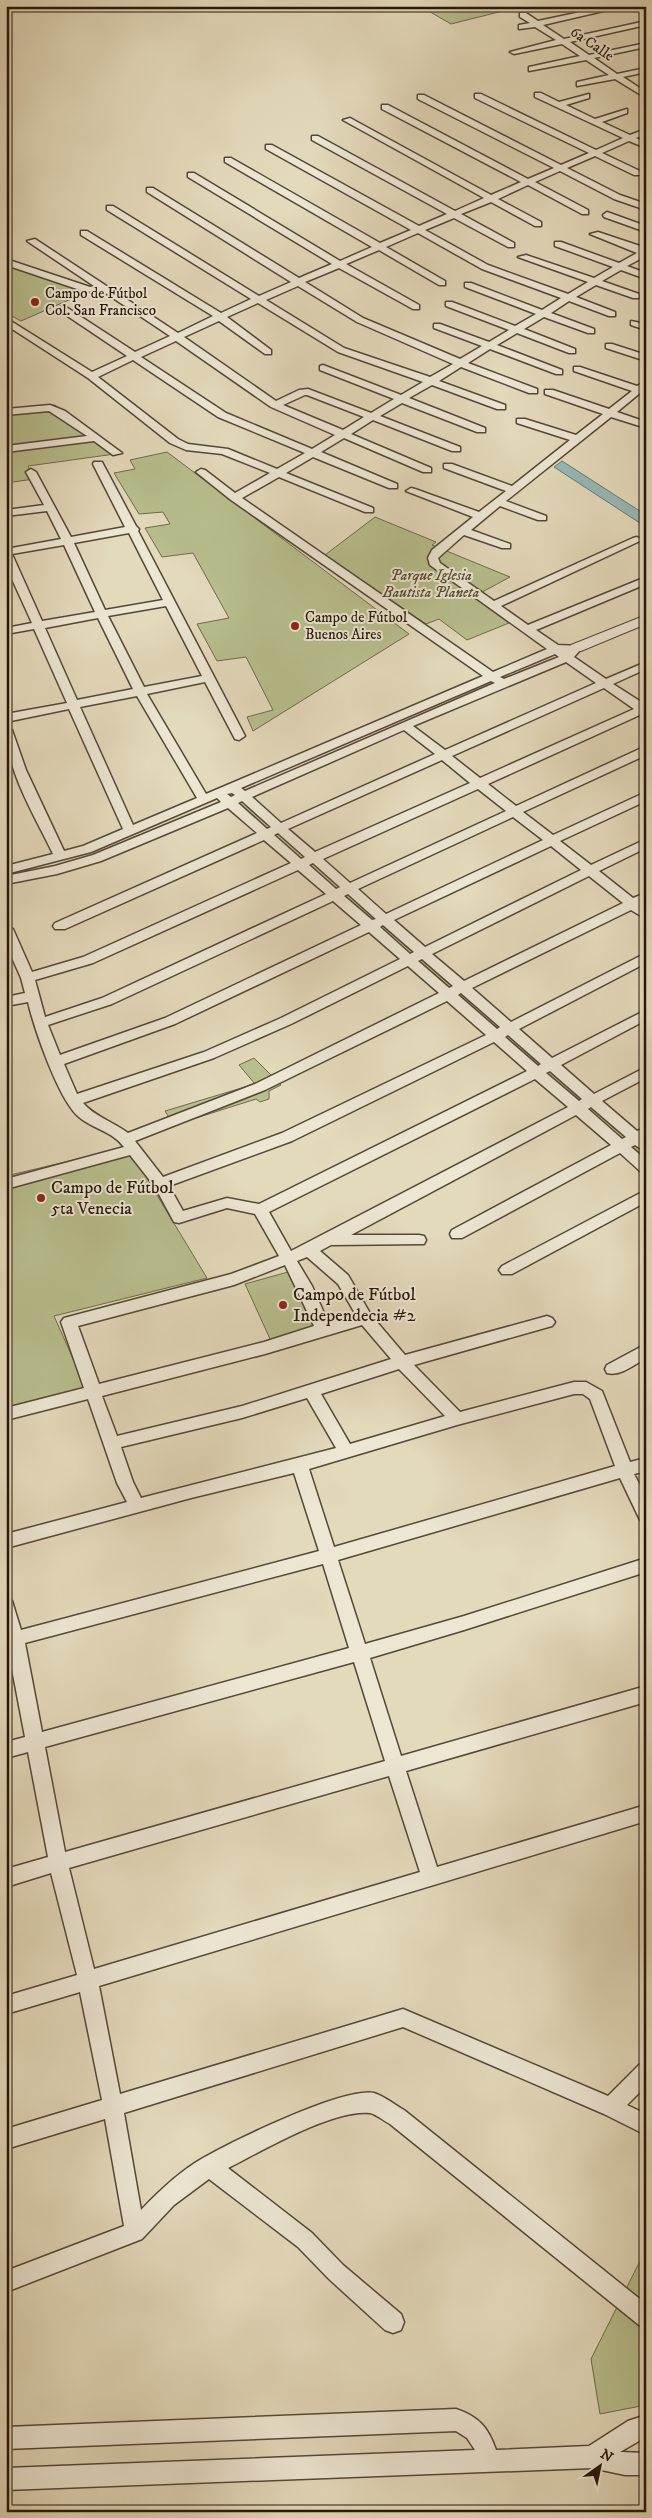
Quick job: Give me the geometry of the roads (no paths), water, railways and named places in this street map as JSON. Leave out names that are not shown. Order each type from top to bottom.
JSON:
[{"type":"street","points":[[572,6],[646,53]]},
{"type":"street","points":[[522,27],[621,6]]},
{"type":"street","points":[[637,6],[646,12]]},
{"type":"street","name":"6a Calle","points":[[523,15],[645,95]]},
{"type":"street","points":[[514,52],[646,23]]},
{"type":"street","points":[[532,69],[646,45]]},
{"type":"street","points":[[580,84],[646,70]]},
{"type":"street","points":[[538,95],[561,104],[646,146]]},
{"type":"street","points":[[421,96],[617,197],[646,207]]},
{"type":"street","points":[[478,96],[636,173]]},
{"type":"street","points":[[561,104],[586,96]]},
{"type":"street","points":[[385,107],[526,184],[584,212]]},
{"type":"street","points":[[596,121],[624,111]]},
{"type":"street","points":[[347,120],[538,224]]},
{"type":"street","points":[[91,376],[259,298],[526,184],[646,130]]},
{"type":"street","points":[[315,138],[511,245]]},
{"type":"street","points":[[269,147],[484,267],[612,314]]},
{"type":"street","points":[[228,160],[378,248],[442,283]]},
{"type":"street","points":[[190,174],[339,264],[416,307]]},
{"type":"street","points":[[150,190],[360,320],[460,363],[533,391]]},
{"type":"street","points":[[110,208],[341,350],[431,381],[501,408]]},
{"type":"street","points":[[607,215],[646,229]]},
{"type":"street","points":[[84,233],[219,316],[268,352]]},
{"type":"street","points":[[594,234],[645,252]]},
{"type":"street","points":[[32,241],[176,336],[275,405],[427,470]]},
{"type":"street","points":[[558,244],[646,276]]},
{"type":"street","points":[[235,498],[280,473],[487,345],[645,252]]},
{"type":"street","points":[[523,257],[636,296]]},
{"type":"street","points":[[6,262],[89,290],[104,288]]},
{"type":"street","points":[[468,285],[591,331]]},
{"type":"street","points":[[449,304],[572,351]]},
{"type":"street","points":[[63,309],[222,415],[393,486]]},
{"type":"street","points":[[6,321],[91,376],[174,441],[186,447],[224,451],[369,510]]},
{"type":"street","points":[[634,323],[646,327]]},
{"type":"street","points":[[437,326],[559,372]]},
{"type":"street","points":[[608,346],[646,358]]},
{"type":"street","points":[[324,368],[481,430]]},
{"type":"street","points":[[577,369],[644,389]]},
{"type":"street","points":[[644,389],[610,413],[462,530],[436,552],[433,562],[556,649],[572,653],[606,684],[645,710]]},
{"type":"street","points":[[275,405],[308,392],[456,449]]},
{"type":"street","points":[[549,392],[646,425]]},
{"type":"street","points":[[6,412],[50,408],[62,413],[117,454]]},
{"type":"street","points":[[521,421],[577,439]]},
{"type":"street","points":[[6,449],[96,438]]},
{"type":"street","points":[[98,464],[134,530],[239,736]]},
{"type":"street","points":[[448,466],[513,490]]},
{"type":"street","points":[[31,472],[68,541],[101,614],[140,691],[204,800]]},
{"type":"street","points":[[201,472],[235,498],[503,684]]},
{"type":"street","points":[[411,491],[480,516]]},
{"type":"street","points":[[498,502],[542,518]]},
{"type":"street","points":[[6,514],[49,508]]},
{"type":"street","points":[[130,832],[6,553],[134,530]]},
{"type":"street","points":[[462,530],[506,546]]},
{"type":"street","points":[[494,605],[637,540]]},
{"type":"street","points":[[528,629],[646,580]]},
{"type":"street","points":[[6,631],[171,602]]},
{"type":"street","points":[[238,792],[404,726],[503,684],[646,619]]},
{"type":"street","points":[[6,880],[57,870],[98,858],[224,798],[556,649]]},
{"type":"street","points":[[60,926],[646,665]]},
{"type":"street","points":[[6,718],[209,678]]},
{"type":"street","points":[[28,978],[88,960],[645,710]]},
{"type":"street","points":[[404,726],[516,811],[551,841],[646,915]]},
{"type":"street","points":[[6,730],[20,770],[61,857]]},
{"type":"street","points":[[40,1023],[107,1001],[646,750]]},
{"type":"street","points":[[238,792],[593,1100],[642,1139]]},
{"type":"street","points":[[55,1062],[170,1021],[646,796]]},
{"type":"street","points":[[6,870],[87,850],[204,800],[224,798],[646,1168]]},
{"type":"street","points":[[73,1101],[209,1055],[286,1021],[422,952],[646,843]]},
{"type":"street","points":[[6,1184],[130,1144],[260,1086],[646,897]]},
{"type":"street","points":[[6,929],[10,950],[28,978],[40,1023],[73,1101],[84,1114],[107,1125],[130,1144],[160,1184],[179,1218],[227,1203],[260,1210],[537,1072],[646,1014]]},
{"type":"street","points":[[160,1184],[287,1137],[495,1036],[646,957]]},
{"type":"street","points":[[6,1002],[32,996]]},
{"type":"street","points":[[136,1506],[125,1483],[69,1322],[234,1279],[309,1250],[646,1072]]},
{"type":"street","points":[[457,1234],[621,1146],[642,1139]]},
{"type":"street","points":[[507,1270],[646,1195]]},
{"type":"street","points":[[260,1210],[308,1294],[324,1329]]},
{"type":"street","points":[[328,1240],[419,1240]]},
{"type":"street","points":[[309,1250],[337,1270],[352,1291],[365,1318],[402,1362],[456,1419]]},
{"type":"street","points":[[6,1414],[95,1393],[265,1348],[365,1318]]},
{"type":"street","points":[[112,1443],[242,1412],[402,1362],[547,1322]]},
{"type":"street","points":[[613,1369],[646,1350]]},
{"type":"street","points":[[6,1541],[300,1465],[456,1419],[574,1388],[586,1388],[596,1394],[625,1471],[646,1515]]},
{"type":"street","points":[[311,1391],[346,1451]]},
{"type":"street","points":[[11,1639],[328,1556],[646,1464]]},
{"type":"street","points":[[300,1465],[397,1765],[430,1876]]},
{"type":"street","points":[[6,1750],[464,1623],[646,1565]]},
{"type":"street","points":[[6,1606],[11,1639],[34,1741],[58,1863],[88,1982],[135,2232]]},
{"type":"street","points":[[6,1878],[646,1694]]},
{"type":"street","points":[[6,2006],[646,1812]]},
{"type":"street","points":[[6,2139],[403,2018],[611,2107],[646,2125]]},
{"type":"street","points":[[611,2107],[646,2072]]},
{"type":"street","points":[[6,2282],[135,2232],[166,2198],[209,2166],[310,2118],[344,2106],[373,2103],[397,2116],[646,2318]]},
{"type":"street","points":[[209,2166],[305,2240],[336,2272],[392,2322]]},
{"type":"street","points":[[6,2438],[456,2420],[469,2423],[476,2428],[490,2460]]},
{"type":"street","points":[[592,2457],[636,2429],[646,2426]]},
{"type":"street","points":[[6,2479],[592,2457],[625,2464],[646,2464]]},
{"type":"water","points":[[562,461],[646,515],[646,527],[554,467]]},
{"type":"place","name":"Campo de Fútbol Col. San Francisco","points":[[35,302]]},
{"type":"place","name":"Campo de Fútbol Buenos Aires","points":[[295,626]]},
{"type":"place","name":"Campo de Fútbol 5ta Venecia","points":[[41,1198]]},
{"type":"place","name":"Campo de Fútbol Independecia #2","points":[[283,1305]]},
{"type":"park label","name":"Parque Iglesia Bautista Planeta","points":[[431,584]]}]
